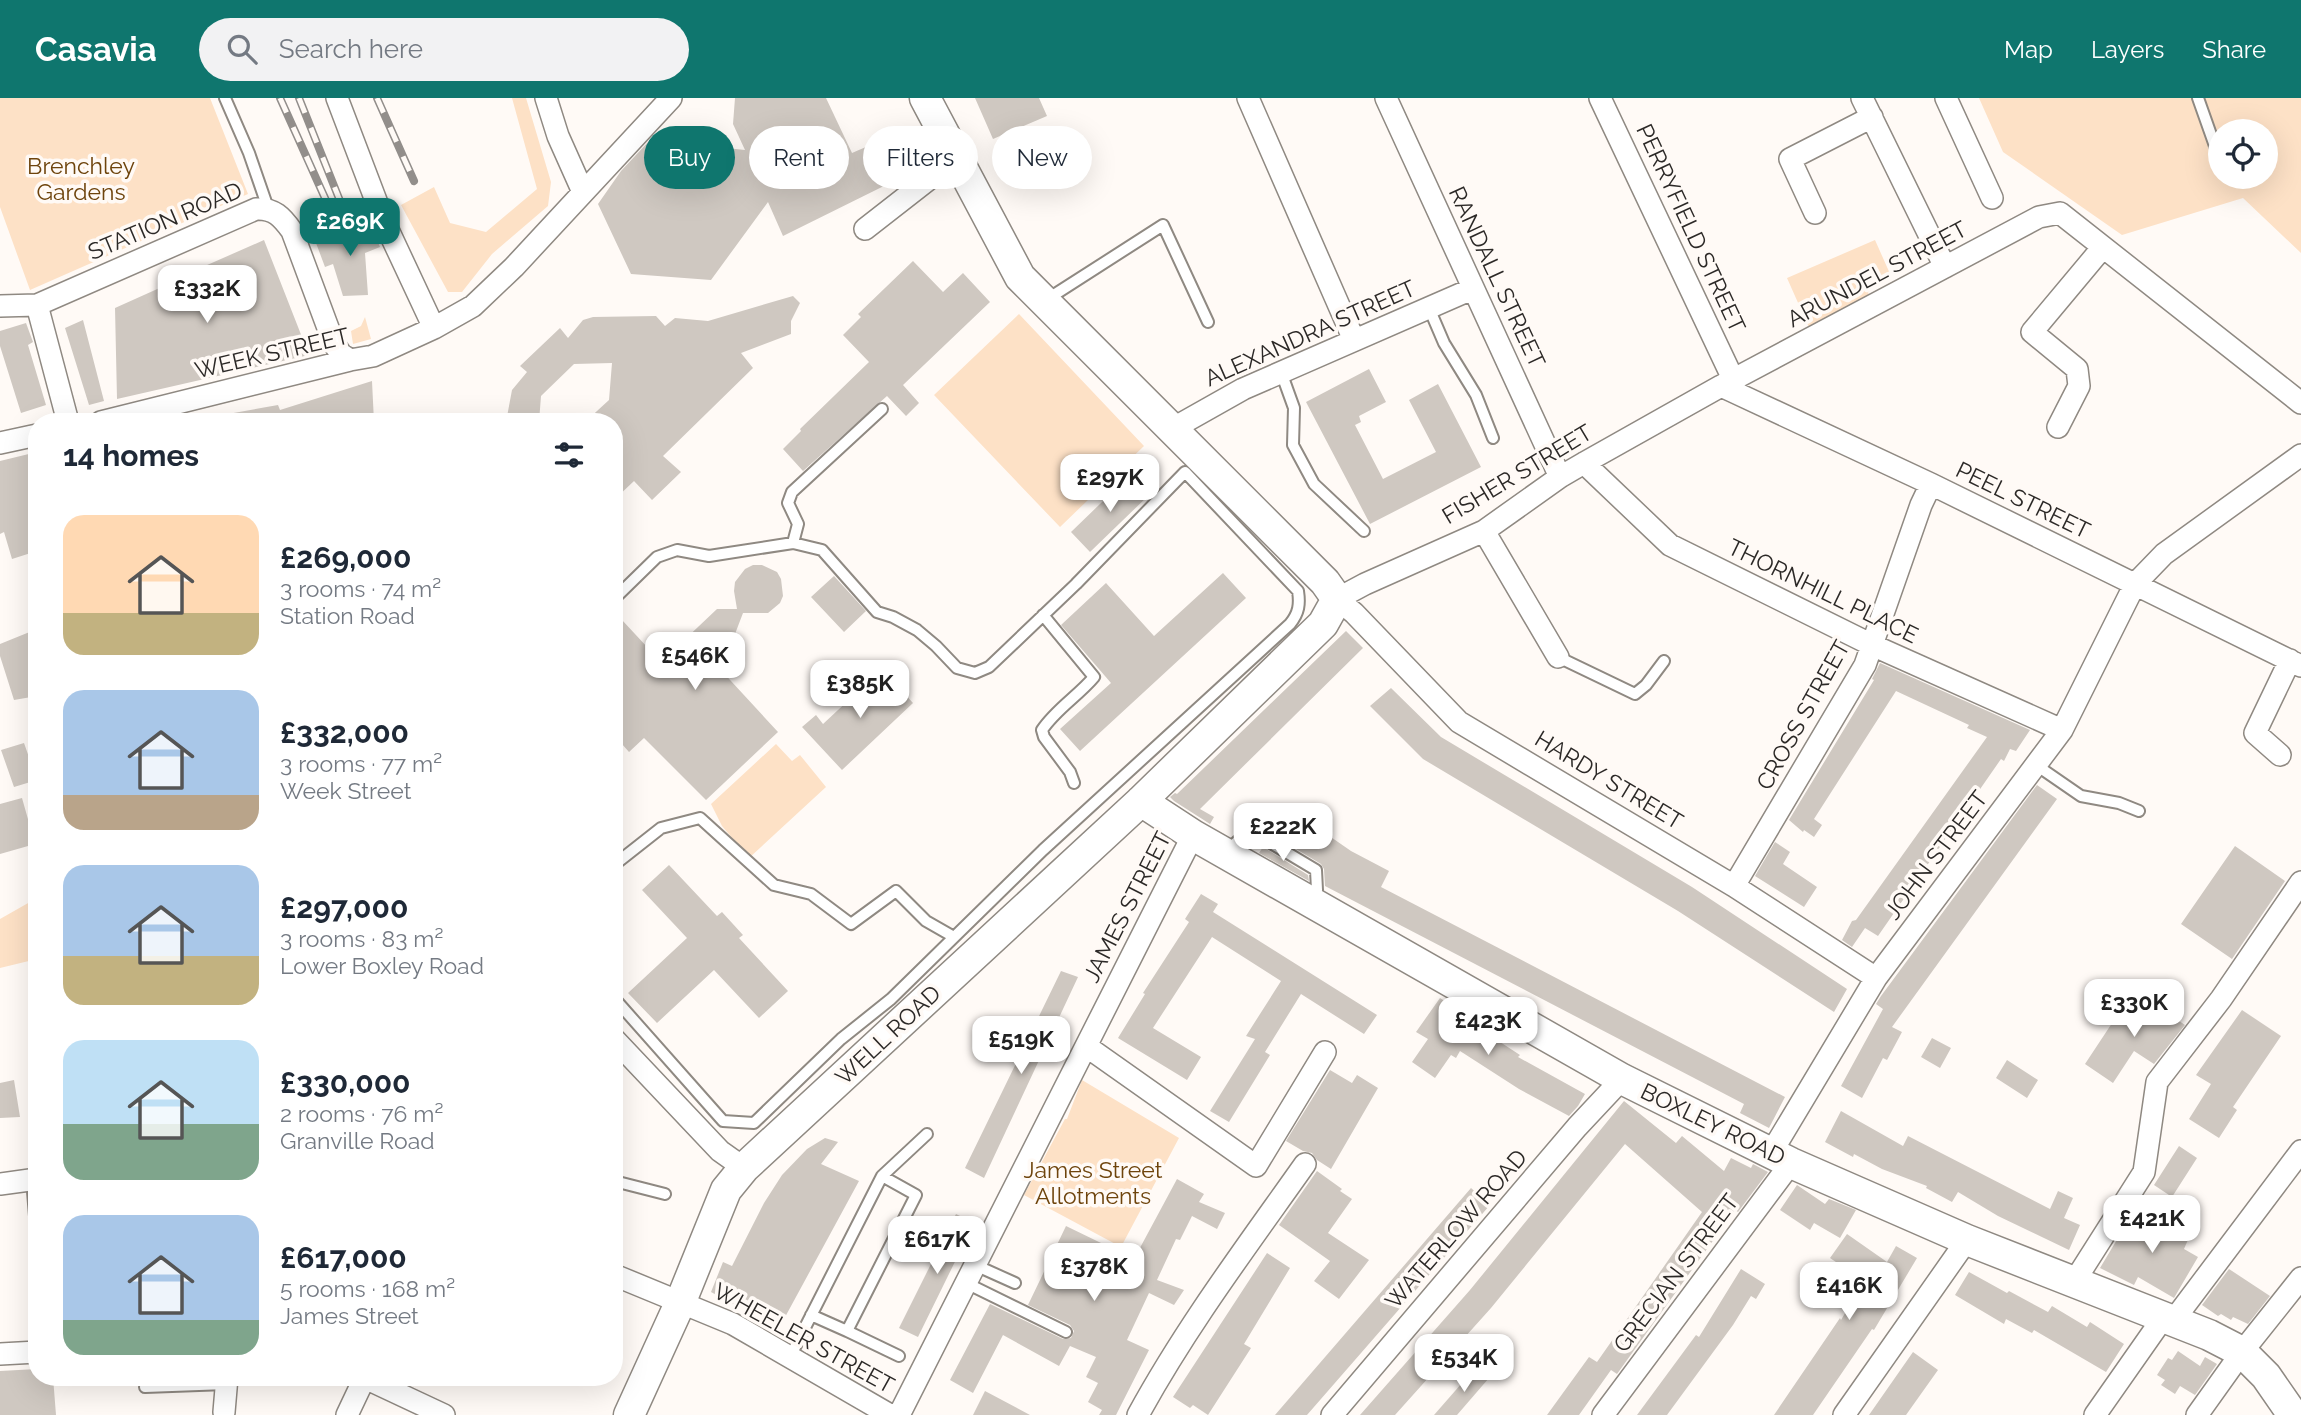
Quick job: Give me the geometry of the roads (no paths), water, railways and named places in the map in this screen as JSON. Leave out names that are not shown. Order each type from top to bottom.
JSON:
[{"type":"main road","points":[[925,98],[939,126]]},
{"type":"main road","points":[[973,189],[1020,277],[1325,582],[1337,599]]},
{"type":"main road","name":"WELL ROAD","points":[[629,1415],[681,1301],[726,1190],[744,1168],[1141,801],[1324,624],[1337,599]]},
{"type":"main road","name":"BOXLEY ROAD","points":[[1141,801],[1193,835],[1622,1079],[1781,1158],[1967,1240],[2168,1319],[2242,1352],[2266,1376],[2293,1415]]},
{"type":"street","points":[[337,98],[383,219],[434,328]]},
{"type":"street","points":[[546,98],[558,136],[583,192]]},
{"type":"street","name":"WEEK STREET","points":[[138,413],[373,356],[434,328],[473,306],[514,267],[671,98]]},
{"type":"street","points":[[1248,98],[1354,340]]},
{"type":"street","name":"RANDALL STREET","points":[[1386,98],[1560,477]]},
{"type":"street","name":"PERRYFIELD STREET","points":[[1600,98],[1727,384]]},
{"type":"street","points":[[1863,98],[1945,267]]},
{"type":"street","points":[[1946,98],[1992,198]]},
{"type":"street","points":[[1815,213],[1790,159],[1872,117]]},
{"type":"street","points":[[865,229],[916,189]]},
{"type":"street","name":"STATION ROAD","points":[[0,306],[37,305],[256,209],[268,208],[281,216],[292,231],[334,344],[349,360]]},
{"type":"street","name":"ARUNDEL STREET","points":[[1727,384],[2039,217],[2060,213],[2103,247]]},
{"type":"street","points":[[2058,427],[2079,386],[2077,369],[2032,332],[2103,247],[2301,404]]},
{"type":"street","name":"ALEXANDRA STREET","points":[[1172,429],[1243,388],[1472,289]]},
{"type":"street","points":[[37,305],[66,413]]},
{"type":"street","name":"FISHER STREET","points":[[1337,599],[1484,531],[1560,477],[1727,384]]},
{"type":"street","name":"PEEL STREET","points":[[1727,384],[2295,663]]},
{"type":"street","points":[[0,443],[28,437]]},
{"type":"street","name":"JOHN STREET","points":[[1781,1158],[1876,978],[2062,730],[2135,584],[2164,554],[2301,455]]},
{"type":"street","name":"THORNHILL PLACE","points":[[1584,463],[1670,545],[1872,645],[2062,730]]},
{"type":"street","name":"CROSS STREET","points":[[1734,886],[1865,665],[1931,484]]},
{"type":"street","points":[[1484,531],[1558,657]]},
{"type":"street","name":"HARDY STREET","points":[[1337,599],[1370,629],[1459,722],[1734,886],[1876,978]]},
{"type":"street","points":[[2280,755],[2255,733],[2295,663]]},
{"type":"street","name":"JAMES STREET","points":[[899,1415],[1193,835]]},
{"type":"street","points":[[2074,1282],[2144,1172],[2157,1082],[2221,999],[2301,881]]},
{"type":"street","points":[[1086,1046],[1256,1166],[1325,1052]]},
{"type":"street","points":[[623,1049],[720,1151],[744,1168]]},
{"type":"street","name":"WATERLOW ROAD","points":[[1332,1415],[1577,1127],[1622,1079]]},
{"type":"street","points":[[2095,1415],[2301,1151]]},
{"type":"street","name":"GRECIAN STREET","points":[[1603,1415],[1781,1158]]},
{"type":"street","points":[[1138,1415],[1162,1371],[1197,1318],[1305,1164]]},
{"type":"street","points":[[0,1184],[28,1180]]},
{"type":"street","points":[[1844,1415],[1967,1240]]},
{"type":"street","name":"WHEELER STREET","points":[[623,1278],[733,1324],[890,1415]]},
{"type":"street","points":[[2197,1415],[2242,1352],[2301,1278]]},
{"type":"street","points":[[0,1354],[28,1352]]},
{"type":"street","points":[[224,1413],[226,1386]]},
{"type":"street","points":[[348,1415],[361,1386]]},
{"type":"street","points":[[384,1386],[444,1415]]},
{"type":"lane","points":[[225,98],[249,153],[268,208]]},
{"type":"lane","points":[[2198,98],[2208,126]]},
{"type":"lane","points":[[1045,301],[1163,225],[1208,322]]},
{"type":"lane","points":[[1429,308],[1444,343],[1476,395],[1493,438]]},
{"type":"lane","points":[[1281,372],[1294,408],[1293,445],[1314,484],[1364,531]]},
{"type":"lane","points":[[793,542],[798,524],[788,503],[792,492],[882,409]]},
{"type":"lane","points":[[623,590],[657,557],[677,550],[709,556],[793,542],[822,550],[877,612],[917,630],[957,668],[975,673],[989,667],[1185,472],[1298,591],[1299,603],[1297,616],[1290,624],[1043,850],[891,999],[841,1039],[754,1123],[723,1121],[623,1008]]},
{"type":"lane","points":[[1043,615],[1094,677],[1051,717],[1042,730],[1044,737],[1070,772],[1074,783]]},
{"type":"lane","points":[[1558,657],[1635,694],[1646,685],[1664,662]]},
{"type":"lane","points":[[2036,765],[2081,796],[2119,803],[2139,811]]},
{"type":"lane","points":[[623,857],[661,828],[699,818],[774,885],[811,894],[851,924],[896,891],[926,921],[954,937]]},
{"type":"lane","points":[[790,1357],[881,1176],[927,1134]]},
{"type":"lane","points":[[847,1331],[916,1195],[881,1176]]},
{"type":"lane","points":[[623,1183],[665,1194]]},
{"type":"lane","points":[[970,1274],[1015,1283]]},
{"type":"lane","points":[[970,1274],[1066,1332]]},
{"type":"lane","points":[[811,1315],[900,1356]]},
{"type":"lane","points":[[145,1387],[157,1386]]},
{"type":"railway","points":[[280,98],[338,227]]},
{"type":"railway","points":[[299,98],[350,226]]},
{"type":"railway","points":[[377,98],[414,181]]},
{"type":"park label","name":"Brenchley Gardens","points":[[81,179]]},
{"type":"park label","name":"James Street Allotments","points":[[1093,1183]]}]
